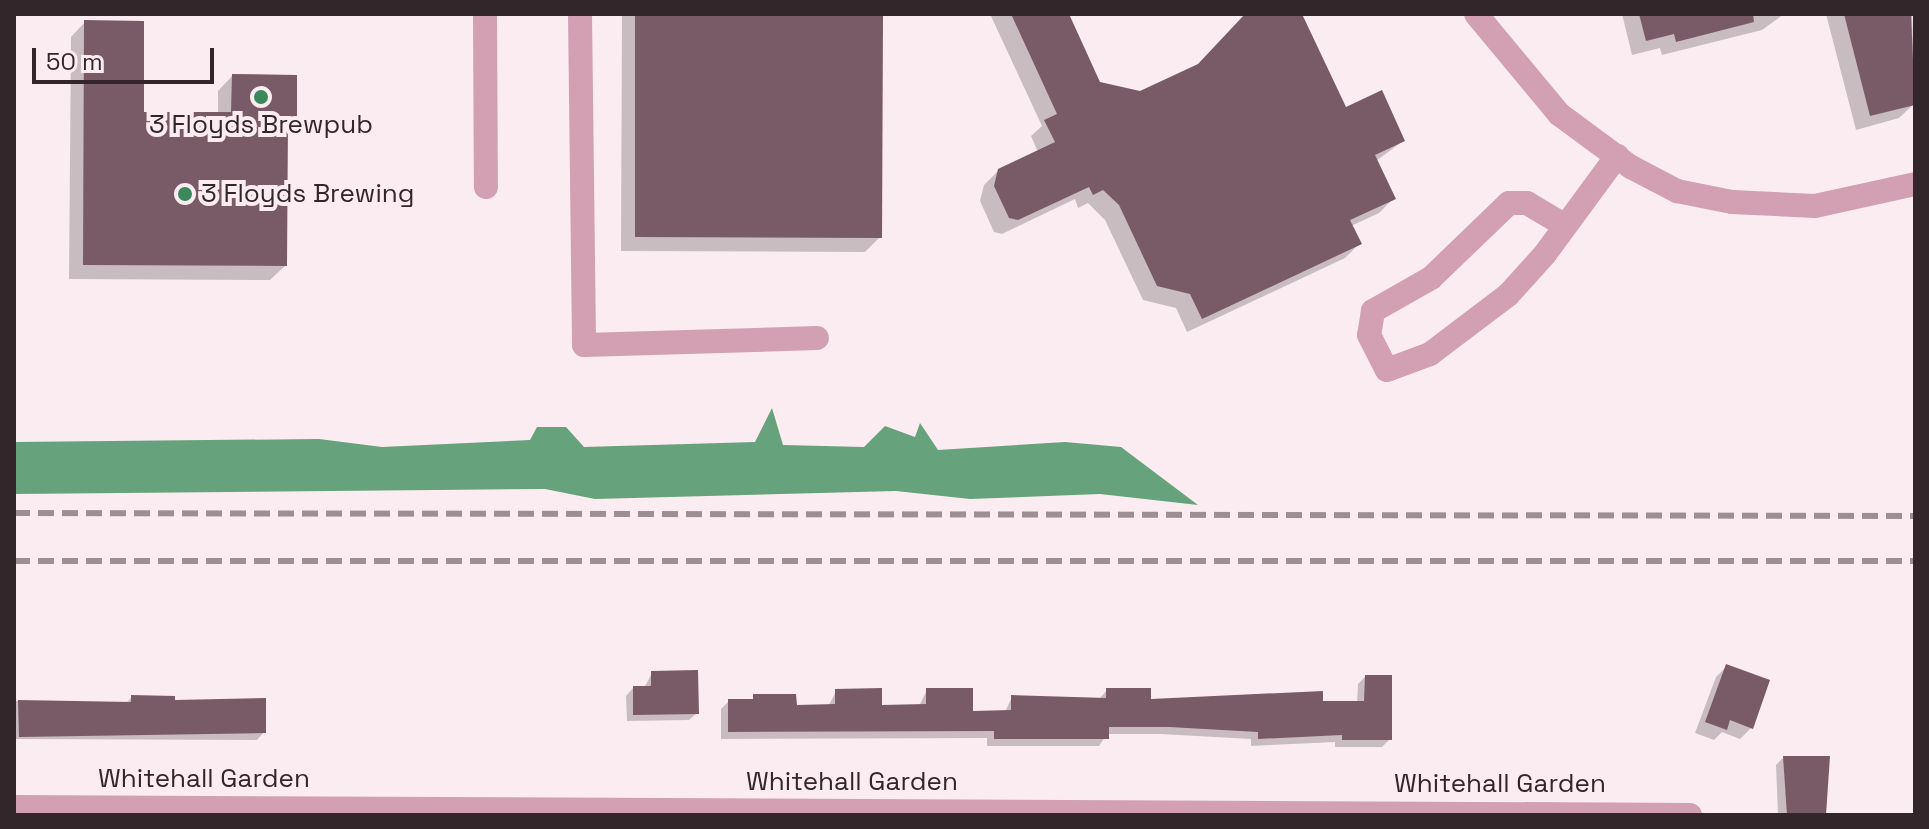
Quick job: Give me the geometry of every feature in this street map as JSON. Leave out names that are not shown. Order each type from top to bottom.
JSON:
[{"type":"street","points":[[485,14],[486,187]]},
{"type":"street","points":[[580,14],[584,345],[817,338]]},
{"type":"street","points":[[1476,14],[1559,114],[1617,156],[1677,191],[1732,202],[1815,206],[1915,184]]},
{"type":"street","points":[[1564,225],[1527,203],[1509,203],[1431,278],[1373,311],[1369,335],[1387,370],[1430,354],[1508,295],[1564,225],[1617,156]]},
{"type":"street","name":"Whitehall Garden","points":[[14,807],[158,811],[1690,814]]},
{"type":"shaded area","points":[[772,408],[783,445],[864,447],[885,426],[915,437],[920,423],[938,450],[1065,442],[1121,447],[1198,505],[1100,494],[970,499],[896,491],[595,499],[545,489],[14,494],[14,442],[319,439],[382,447],[530,440],[537,427],[566,427],[584,447],[755,442]]},
{"type":"building","points":[[635,14],[883,14],[882,238],[635,237]]},
{"type":"building","points":[[1011,14],[1069,14],[1100,82],[1140,91],[1198,64],[1245,14],[1302,14],[1346,107],[1382,90],[1405,141],[1375,155],[1396,199],[1350,220],[1362,244],[1202,319],[1190,294],[1157,286],[1119,205],[1103,190],[1093,195],[1089,187],[1018,220],[1009,218],[994,186],[998,169],[1055,142],[1044,120],[1057,114]]},
{"type":"building","points":[[1639,14],[1753,14],[1754,22],[1676,42],[1674,34],[1646,41]]},
{"type":"building","points":[[1844,14],[1911,14],[1915,105],[1870,116]]},
{"type":"building","name":"3 Floyds Brewing","points":[[84,20],[144,21],[144,112],[231,112],[232,74],[297,75],[297,122],[288,122],[287,266],[83,265]]},
{"type":"building","points":[[1726,664],[1770,680],[1753,729],[1730,720],[1727,730],[1705,722]]},
{"type":"building","points":[[698,670],[699,714],[633,715],[633,686],[651,686],[651,671]]},
{"type":"building","points":[[1365,675],[1392,675],[1392,740],[1342,740],[1342,735],[1258,739],[1258,732],[1169,727],[1109,727],[1109,739],[994,739],[994,731],[728,732],[728,699],[753,699],[753,694],[796,694],[797,705],[835,704],[835,689],[882,688],[882,705],[926,704],[926,688],[973,688],[973,711],[1011,710],[1011,695],[1106,698],[1106,688],[1151,688],[1151,699],[1323,691],[1323,701],[1364,701]]},
{"type":"building","points":[[131,695],[175,696],[175,700],[266,698],[266,733],[19,737],[18,700],[131,702]]},
{"type":"building","points":[[1783,756],[1830,756],[1826,815],[1787,815]]},
{"type":"railway","points":[[14,513],[1915,516]]},
{"type":"railway","points":[[14,561],[1915,561]]},
{"type":"place","name":"3 Floyds Brewpub","points":[[261,97]]},
{"type":"place","name":"3 Floyds Brewing","points":[[185,194]]}]
